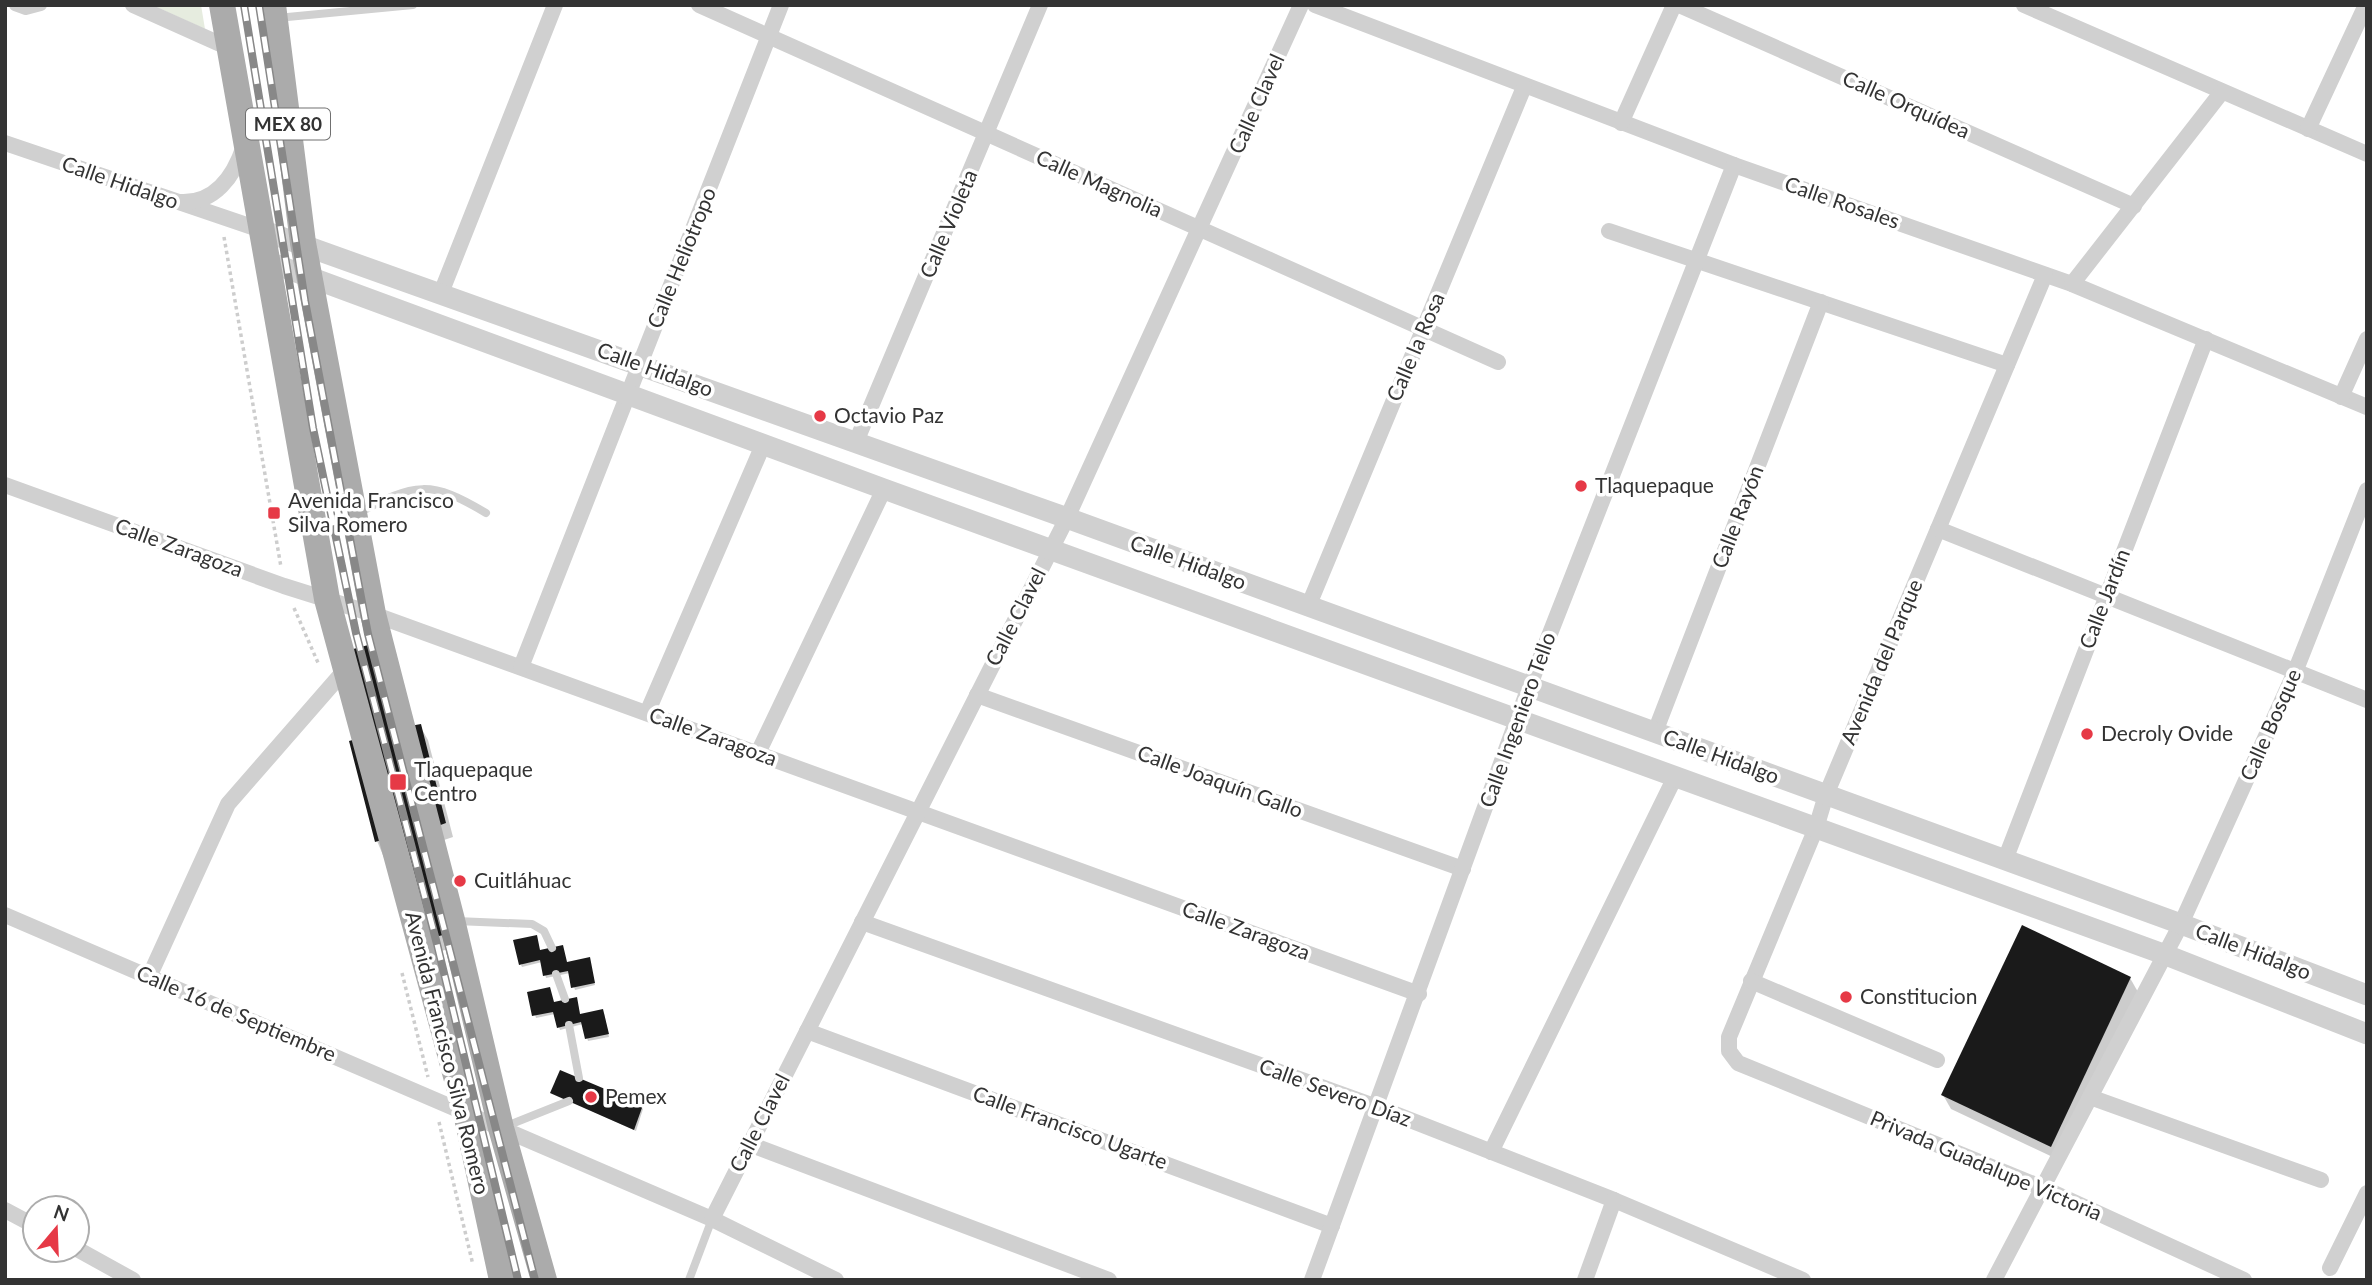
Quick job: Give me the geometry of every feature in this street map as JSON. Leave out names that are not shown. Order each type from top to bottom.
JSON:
[{"type":"main road","name":"Avenida Francisco Silva Romero","points":[[222,5],[265,261],[327,599],[344,671],[466,1113],[502,1280]]},
{"type":"main road","name":"Avenida Francisco Silva Romero","points":[[274,12],[303,243],[373,614],[452,920],[501,1128],[544,1280]]},
{"type":"street","points":[[15,5],[26,9],[41,5]]},
{"type":"street","points":[[133,5],[229,48]]},
{"type":"street","points":[[441,293],[555,5]]},
{"type":"street","name":"Calle Magnolia","points":[[699,5],[1498,362]]},
{"type":"street","name":"Calle Heliotropo","points":[[521,667],[781,5]]},
{"type":"street","name":"Calle Violeta","points":[[856,442],[988,134],[1040,5]]},
{"type":"street","name":"Calle Clavel","points":[[712,1219],[1067,518],[1301,5]]},
{"type":"street","name":"Calle Rosales","points":[[1315,5],[1734,165],[2072,284],[2367,407]]},
{"type":"street","points":[[1621,123],[1674,5]]},
{"type":"street","name":"Calle Orquídea","points":[[1679,5],[2134,206]]},
{"type":"street","points":[[2024,5],[2221,93],[2367,154]]},
{"type":"street","points":[[2308,129],[2366,5]]},
{"type":"street","name":"Calle la Rosa","points":[[1308,607],[1524,87]]},
{"type":"street","points":[[2072,284],[2221,93]]},
{"type":"street","name":"Calle Hidalgo","points":[[5,143],[303,243],[1067,518],[2181,924],[2367,995]]},
{"type":"street","points":[[172,201],[200,199],[223,185],[232,175],[245,144]]},
{"type":"street","name":"Calle Ingeniero Tello","points":[[1312,1280],[1419,995],[1529,687],[1734,165]]},
{"type":"street","points":[[1609,231],[2007,365]]},
{"type":"street","name":"Calle Hidalgo","points":[[265,261],[1050,550],[2166,955],[2367,1034]]},
{"type":"street","name":"Avenida del Parque","points":[[1729,1051],[1729,1037],[1816,828],[1826,795],[2045,275]]},
{"type":"street","name":"Calle Rayón","points":[[1655,732],[1821,302]]},
{"type":"street","name":"Calle Jardín","points":[[2005,860],[2206,339]]},
{"type":"street","points":[[2341,397],[2367,339]]},
{"type":"street","points":[[647,713],[763,445]]},
{"type":"street","name":"Calle Zaragoza","points":[[5,485],[521,667],[1419,995]]},
{"type":"street","points":[[758,754],[884,489]]},
{"type":"street","name":"Calle Bosque","points":[[1994,1280],[2181,924],[2295,672],[2367,490]]},
{"type":"street","points":[[1938,529],[2367,700]]},
{"type":"street","points":[[149,977],[228,804],[344,671]]},
{"type":"street","name":"Calle Joaquín Gallo","points":[[977,695],[1463,869]]},
{"type":"street","points":[[1491,1152],[1675,777]]},
{"type":"street","name":"Calle 16 de Septiembre","points":[[5,915],[712,1219],[836,1280]]},
{"type":"street","name":"Calle Severo Díaz","points":[[862,922],[1377,1107],[1614,1200],[1803,1280]]},
{"type":"street","points":[[1751,981],[1937,1060]]},
{"type":"street","name":"Calle Francisco Ugarte","points":[[807,1031],[1332,1226]]},
{"type":"street","name":"Privada Guadalupe Victoria","points":[[1729,1051],[1738,1063],[2043,1188],[2244,1280]]},
{"type":"street","points":[[2090,1097],[2321,1180]]},
{"type":"street","points":[[749,1144],[1109,1280]]},
{"type":"street","points":[[2330,1268],[2367,1193]]},
{"type":"street","points":[[1585,1280],[1614,1200]]},
{"type":"street","points":[[5,1210],[21,1219]]},
{"type":"street","points":[[91,1257],[134,1280]]},
{"type":"street","points":[[103,1263],[115,1280]]},
{"type":"lane","points":[[274,12],[413,5]]},
{"type":"lane","points":[[354,515],[388,499],[422,488],[452,493],[486,513]]},
{"type":"lane","points":[[452,920],[467,923],[531,924],[544,931],[552,948]]},
{"type":"lane","points":[[556,974],[565,999]]},
{"type":"lane","points":[[569,1025],[579,1078]]},
{"type":"lane","points":[[501,1128],[569,1101]]},
{"type":"lane","points":[[689,1280],[712,1219]]},
{"type":"shaded area","points":[[152,5],[201,5],[205,29]]},
{"type":"building","name":"Tlaquepaque Centro","points":[[387,640],[410,726],[421,724],[446,823],[435,827],[463,930],[415,942],[388,838],[375,842],[349,741],[363,737],[342,652]]},
{"type":"building","points":[[2022,925],[2131,977],[2051,1147],[1941,1095]]},
{"type":"building","points":[[537,935],[540,950],[563,945],[567,962],[590,957],[595,983],[571,988],[568,971],[543,976],[540,960],[519,965],[513,940]]},
{"type":"building","name":"Pemex","points":[[550,987],[554,1002],[577,997],[580,1014],[603,1009],[609,1034],[585,1039],[581,1022],[557,1028],[553,1012],[532,1016],[527,992]]},
{"type":"building","name":"Pemex","points":[[560,1070],[643,1105],[634,1130],[550,1093]]},
{"type":"railway","points":[[244,5],[313,428],[356,633],[437,944],[518,1280]]},
{"type":"railway","points":[[259,5],[305,301],[368,634],[535,1280]]},
{"type":"place","name":"Octavio Paz","points":[[820,416]]},
{"type":"place","name":"Tlaquepaque","points":[[1581,486]]},
{"type":"place","name":"Avenida Francisco Silva Romero","points":[[274,513]]},
{"type":"place","name":"Decroly Ovide","points":[[2087,734]]},
{"type":"place","name":"Tlaquepaque Centro","points":[[398,782]]},
{"type":"place","name":"Cuitláhuac","points":[[460,881]]},
{"type":"place","name":"Constitucion","points":[[1846,997]]},
{"type":"place","name":"Pemex","points":[[591,1097]]}]
